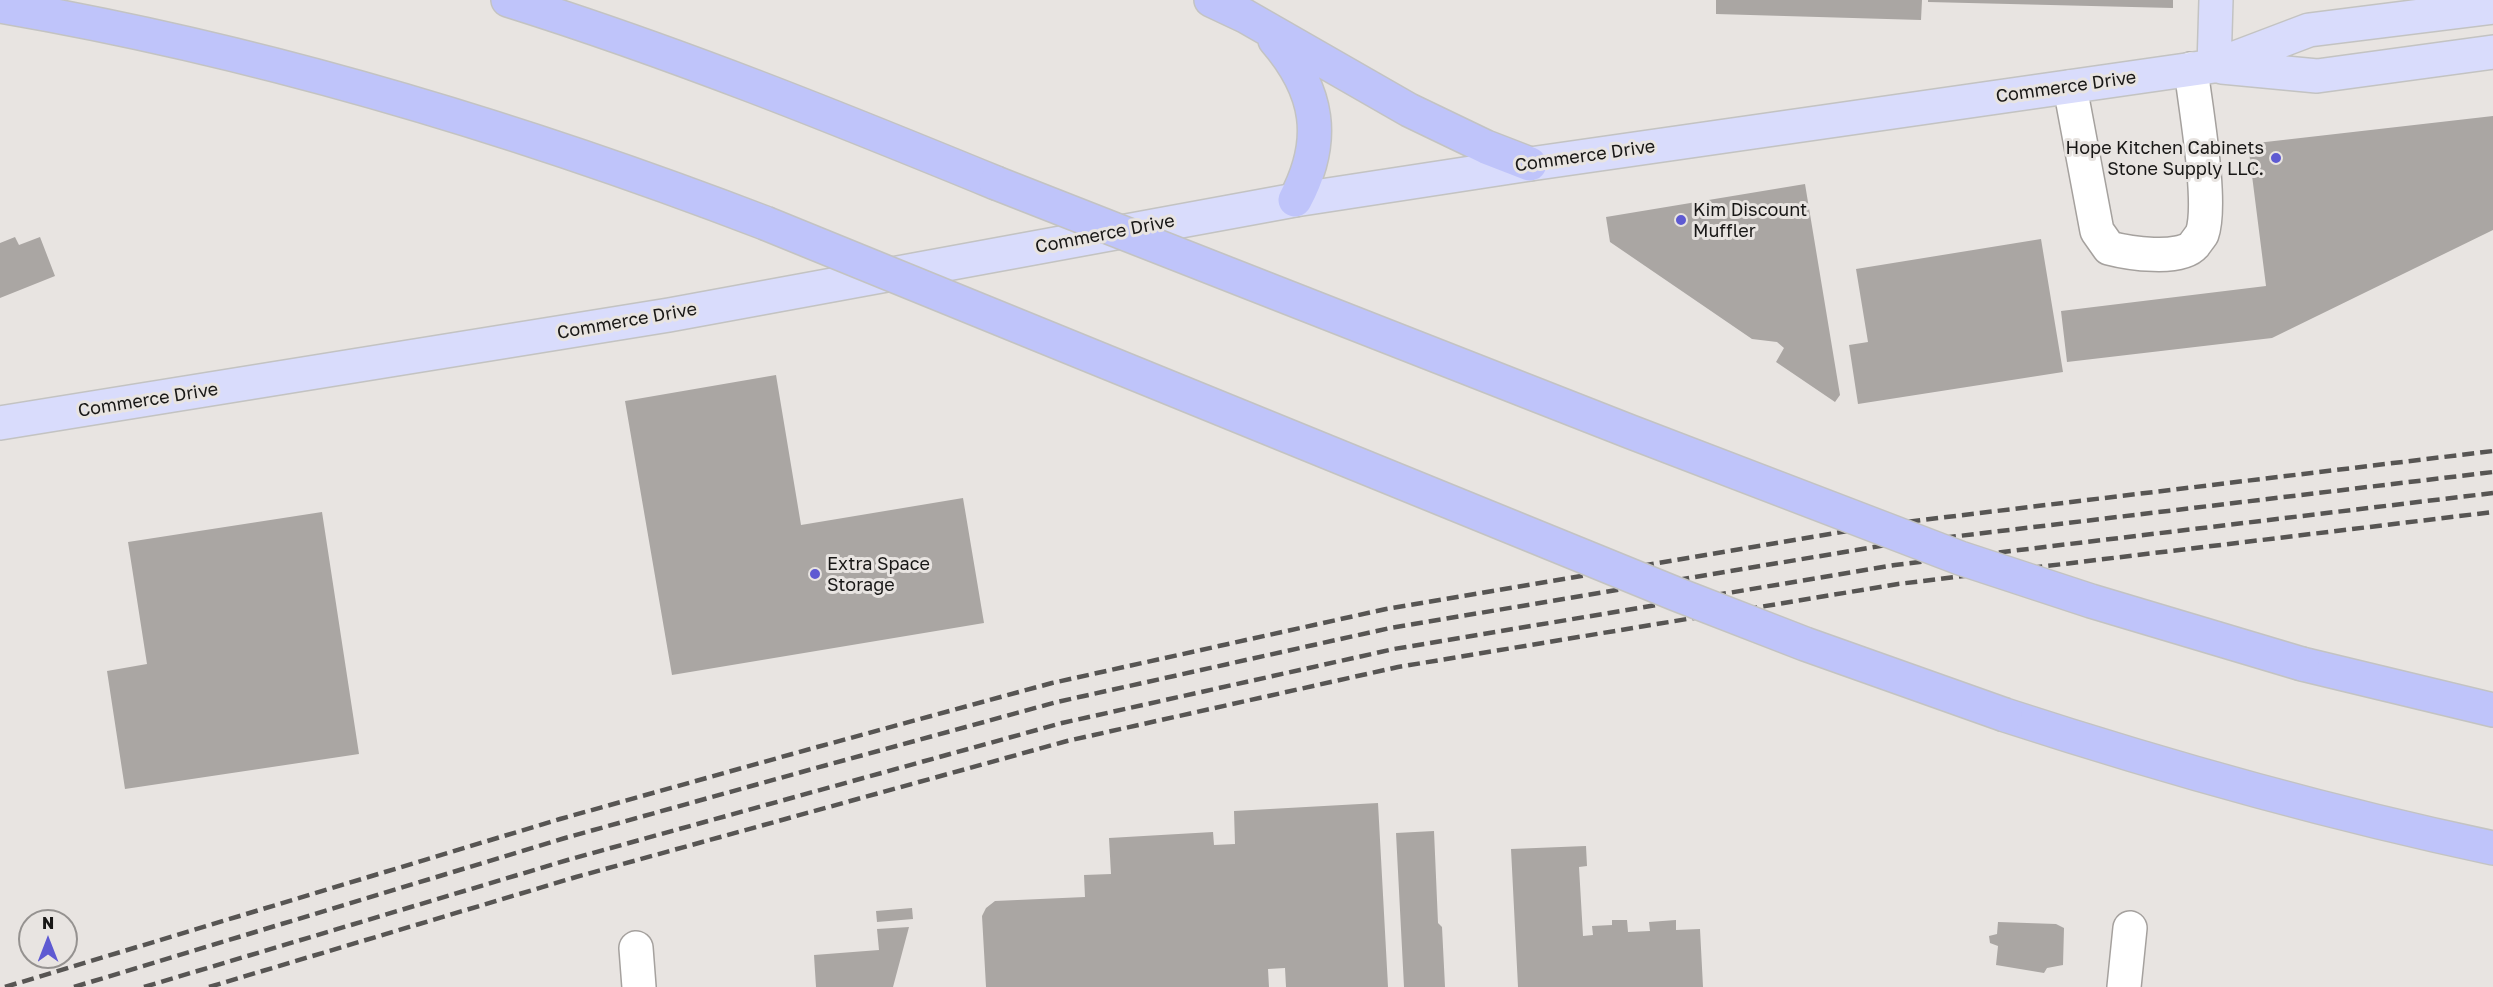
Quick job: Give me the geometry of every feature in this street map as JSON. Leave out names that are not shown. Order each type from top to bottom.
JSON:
[{"type":"highway","points":[[508,0],[703,66],[1653,441],[1960,558],[2091,601],[2302,664],[2493,710]]},
{"type":"highway","points":[[1211,0],[1245,16],[1408,110],[1530,164]]},
{"type":"highway","points":[[0,6],[187,43],[312,74],[440,110],[558,147],[765,223],[1676,594],[1828,652],[2005,715],[2210,778],[2311,806],[2493,848]]},
{"type":"highway","points":[[1245,16],[1271,36],[1291,58],[1304,80],[1311,102],[1315,129],[1313,154],[1306,180],[1295,200]]},
{"type":"main road","points":[[2202,67],[2216,0]]},
{"type":"main road","name":"Commerce Drive","points":[[0,423],[669,315],[1295,200],[2202,67],[2309,30],[2493,7]]},
{"type":"main road","name":"Commerce Drive","points":[[2202,67],[2317,76],[2493,52]]},
{"type":"street","points":[[2070,87],[2097,231],[2109,248],[2129,254],[2179,252],[2192,247],[2202,234],[2205,198],[2202,67]]},
{"type":"street","points":[[2124,987],[2130,928]]},
{"type":"street","points":[[636,948],[639,987]]},
{"type":"building","points":[[1716,0],[1922,0],[1921,20],[1716,14]]},
{"type":"building","points":[[1928,0],[2173,0],[2173,8],[1928,2]]},
{"type":"building","points":[[2493,116],[2493,230],[2272,338],[2067,362],[2061,311],[2266,286],[2248,144]]},
{"type":"building","points":[[1805,184],[1840,395],[1835,402],[1776,362],[1784,348],[1777,342],[1752,339],[1610,242],[1606,217]]},
{"type":"building","points":[[15,237],[19,245],[40,237],[55,276],[0,298],[0,243]]},
{"type":"building","points":[[2041,239],[2063,372],[1858,404],[1849,345],[1868,342],[1856,269]]},
{"type":"building","name":"Extra Space Storage","points":[[776,375],[801,525],[963,498],[984,623],[672,675],[625,401]]},
{"type":"building","points":[[322,512],[359,754],[125,789],[107,671],[147,664],[128,542]]},
{"type":"building","points":[[1378,803],[1388,987],[1286,987],[1285,968],[1268,969],[1269,987],[986,987],[982,916],[986,908],[995,901],[1085,897],[1084,875],[1111,874],[1109,838],[1213,832],[1214,845],[1235,844],[1234,811]]},
{"type":"building","points":[[1434,831],[1438,923],[1442,927],[1445,987],[1404,987],[1396,833]]},
{"type":"building","points":[[1586,846],[1587,866],[1579,867],[1583,936],[1593,935],[1592,926],[1612,925],[1612,920],[1627,920],[1628,932],[1650,931],[1649,922],[1676,920],[1676,930],[1700,929],[1703,987],[1518,987],[1511,849]]},
{"type":"building","points":[[912,908],[913,919],[877,922],[876,911]]},
{"type":"building","points":[[1998,922],[2056,924],[2064,928],[2063,965],[2047,968],[2044,973],[1996,965],[1998,946],[1990,943],[1989,936],[1997,934]]},
{"type":"building","points":[[909,927],[893,987],[816,987],[814,955],[879,950],[877,929]]},
{"type":"railway","points":[[5,987],[560,819],[810,749],[1052,683],[1386,609],[1889,524],[2493,451]]},
{"type":"railway","points":[[74,987],[565,838],[1057,702],[1390,628],[1892,544],[2493,472]]},
{"type":"railway","points":[[144,987],[571,859],[1062,723],[1394,649],[1895,565],[2493,493]]},
{"type":"railway","points":[[209,987],[576,877],[1067,741],[1398,667],[1898,584],[2493,512]]},
{"type":"place","name":"Hope Kitchen Cabinets Stone Supply LLC.","points":[[2276,158]]},
{"type":"place","name":"Kim Discount Muffler","points":[[1681,220]]},
{"type":"place","name":"Extra Space Storage","points":[[815,574]]}]
